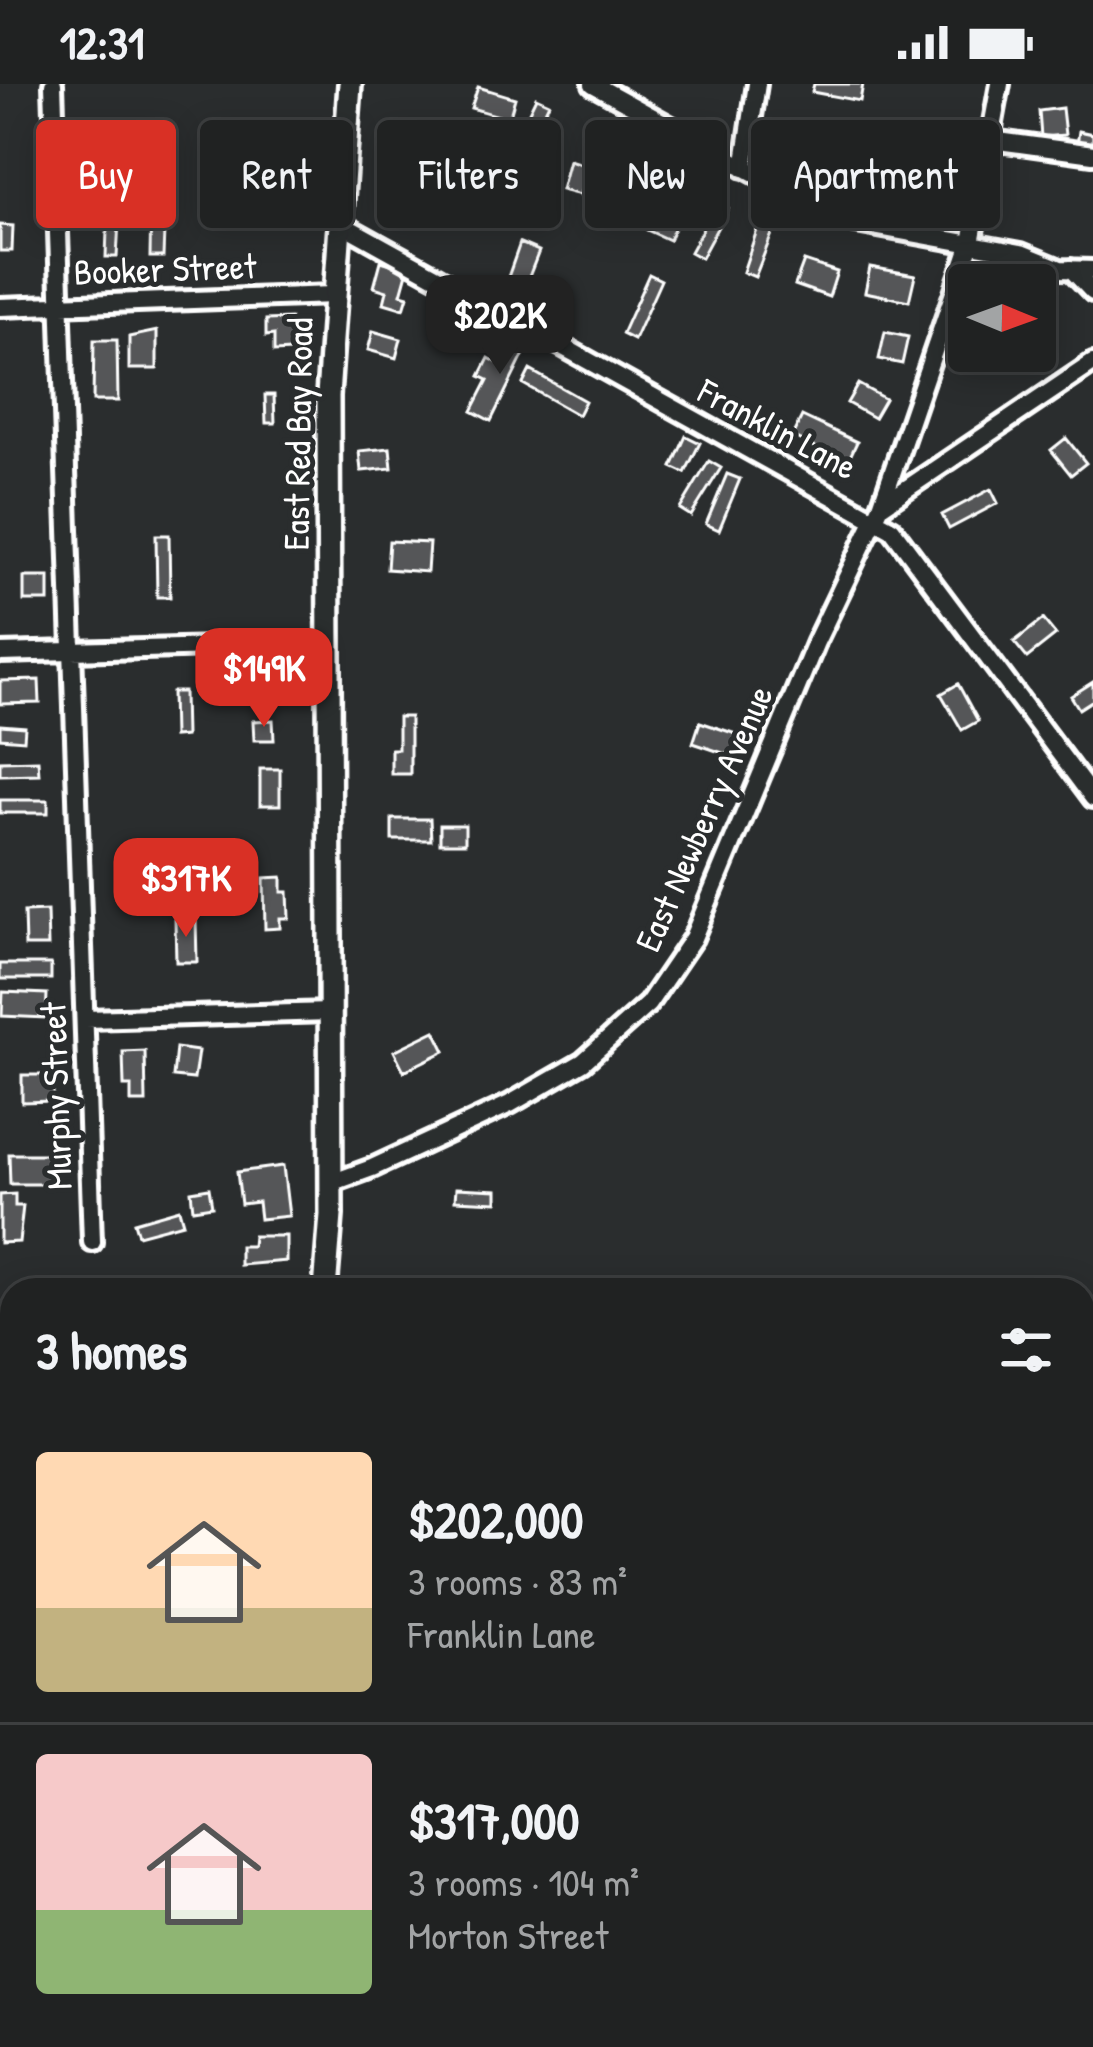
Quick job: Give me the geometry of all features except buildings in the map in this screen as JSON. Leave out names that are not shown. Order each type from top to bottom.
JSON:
[{"type":"street","name":"Murphy Street","points":[[53,84],[92,1242]]},
{"type":"street","name":"East Red Bay Road","points":[[347,120],[350,84]]},
{"type":"street","points":[[593,84],[840,220],[1093,270]]},
{"type":"street","points":[[744,167],[757,84]]},
{"type":"street","name":"East Newberry Avenue","points":[[994,120],[1000,84]]},
{"type":"street","points":[[1000,141],[1093,154]]},
{"type":"street","name":"East Red Bay Road","points":[[326,1278],[331,1183],[328,396],[338,228]]},
{"type":"street","name":"Franklin Lane","points":[[349,228],[685,417],[879,512],[1093,799]]},
{"type":"street","name":"East Newberry Avenue","points":[[331,1183],[510,1104],[583,1062],[648,1004],[694,938],[816,642],[879,512],[974,228]]},
{"type":"street","points":[[1071,269],[1093,292]]},
{"type":"street","name":"Booker Street","points":[[0,307],[333,295]]},
{"type":"street","points":[[879,512],[1093,363]]},
{"type":"street","points":[[0,653],[328,644]]},
{"type":"street","points":[[86,1019],[331,1012]]}]
